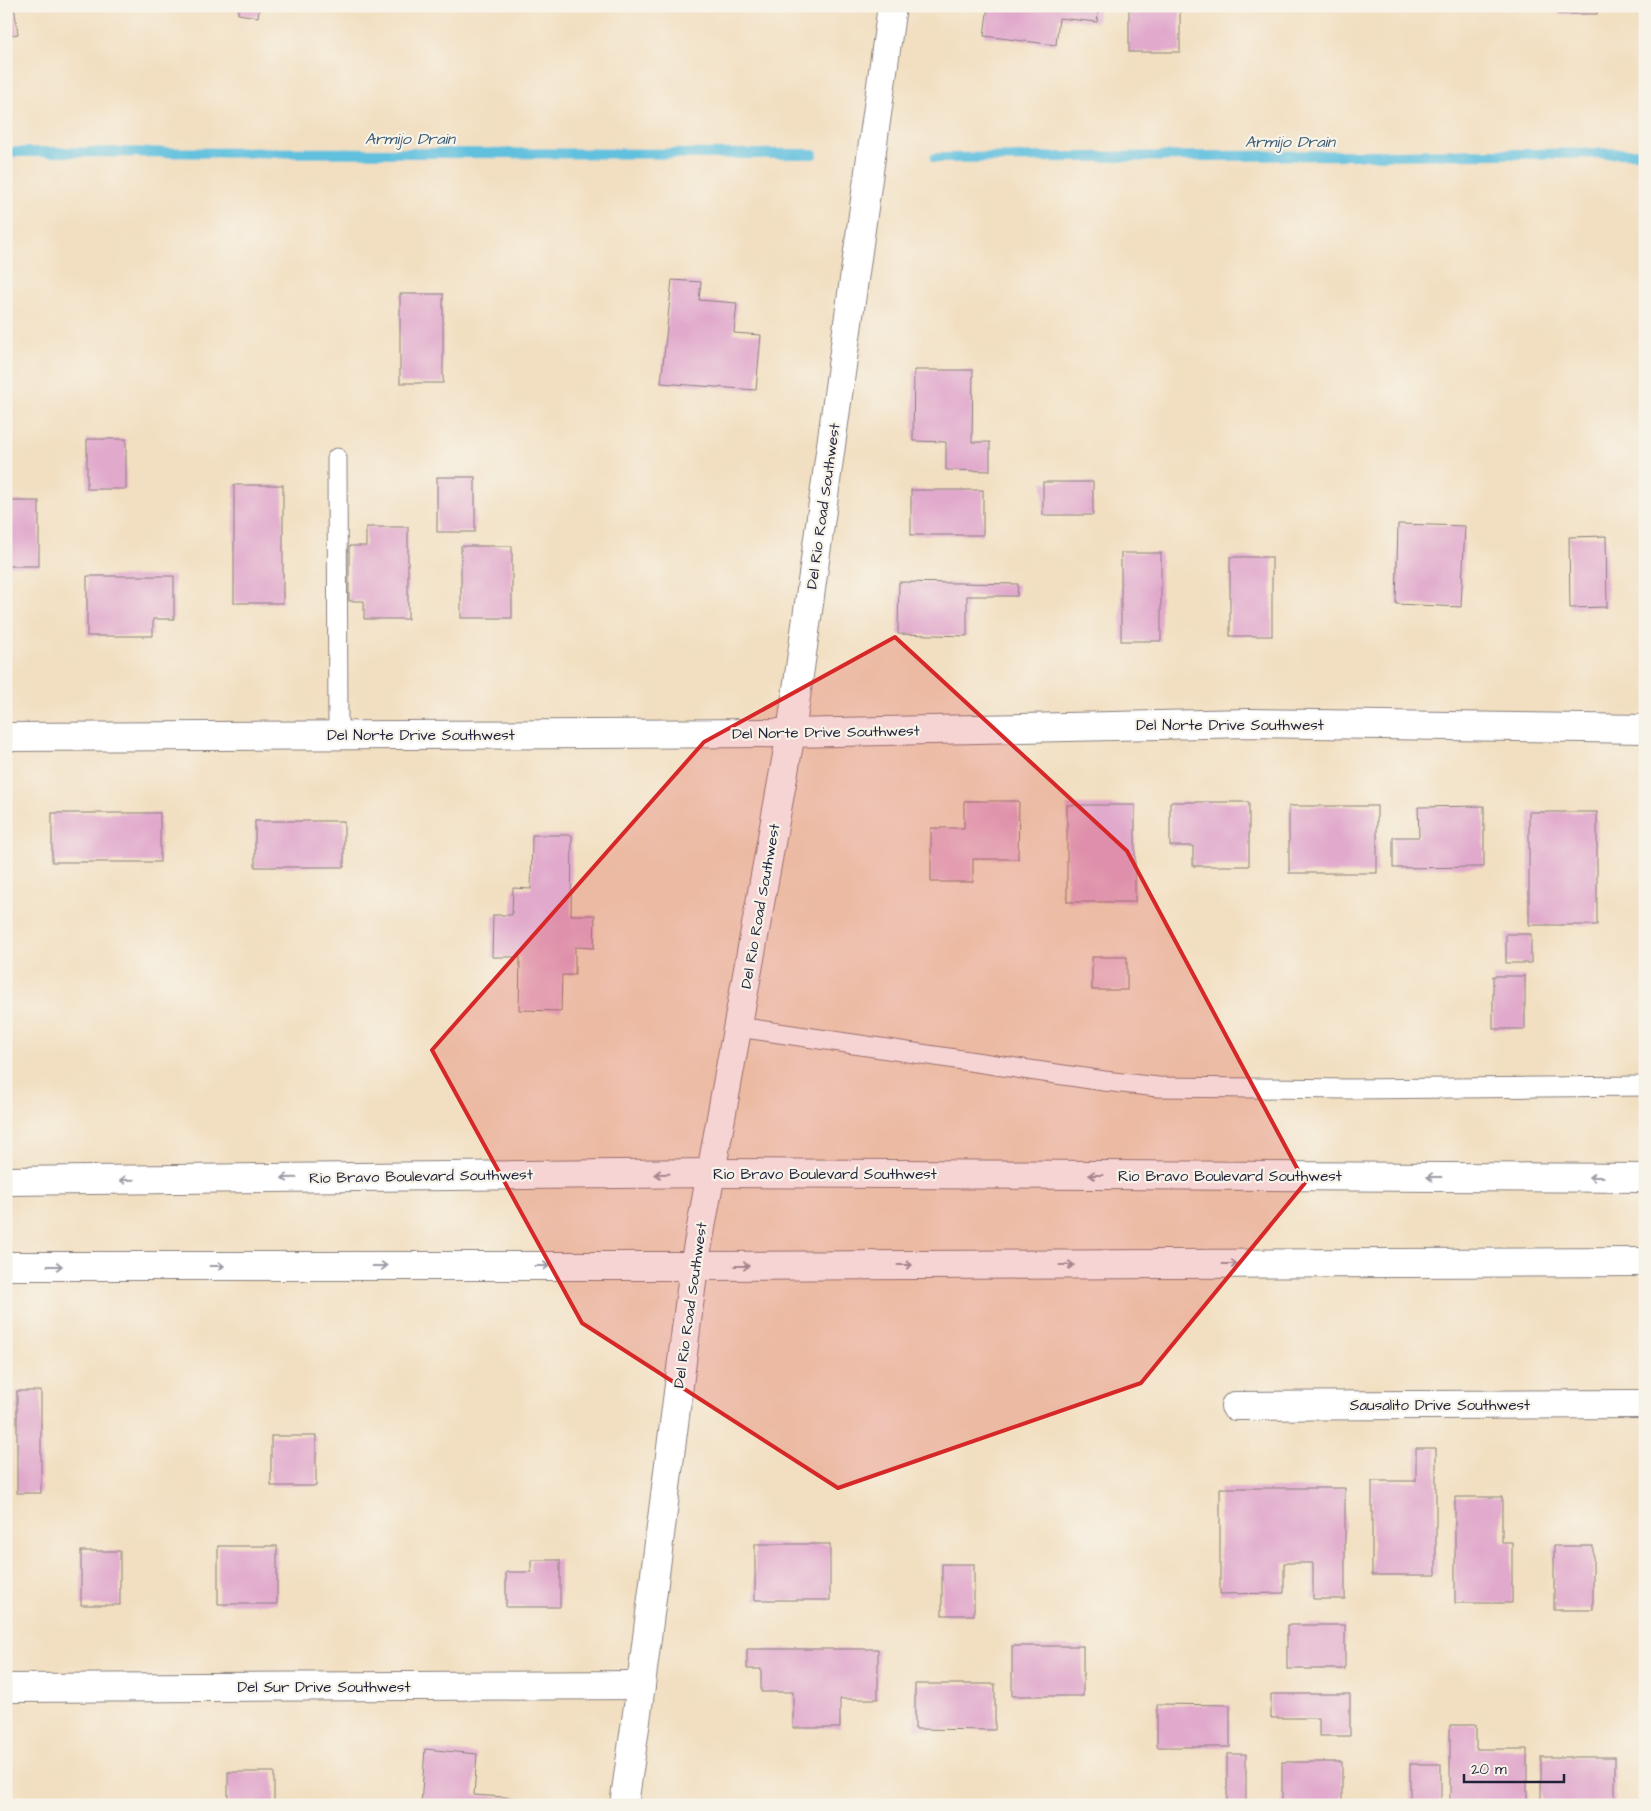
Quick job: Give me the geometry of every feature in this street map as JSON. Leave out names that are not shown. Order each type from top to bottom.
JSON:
[{"type":"street","name":"Del Rio Road Southwest","points":[[624,1805],[694,1266],[791,733],[892,6]]},
{"type":"street","name":"Del Norte Drive Southwest","points":[[6,737],[791,733],[1250,723],[1645,729]]},
{"type":"street","name":"Rio Bravo Boulevard Southwest","points":[[6,1181],[711,1173],[1645,1178]]},
{"type":"street","points":[[6,1266],[694,1266],[1645,1262]]},
{"type":"street","name":"Sausalito Drive Southwest","points":[[1236,1406],[1645,1404]]},
{"type":"street","name":"Del Sur Drive Southwest","points":[[6,1688],[641,1685]]},
{"type":"lane","points":[[337,458],[338,735]]},
{"type":"lane","points":[[738,1027],[1104,1081],[1158,1087],[1359,1089],[1645,1086]]},
{"type":"highlighted area","points":[[895,637],[1127,851],[1305,1183],[1141,1383],[838,1488],[582,1323],[432,1050],[704,742]]},
{"type":"building","points":[[6,6],[14,6],[18,34],[6,36]]},
{"type":"building","points":[[239,6],[260,6],[258,17],[238,14]]},
{"type":"building","points":[[988,6],[1099,6],[1097,22],[1059,18],[1056,45],[984,36]]},
{"type":"building","points":[[1558,6],[1597,6],[1597,14],[1558,14]]},
{"type":"building","points":[[1129,9],[1180,9],[1180,52],[1129,52]]},
{"type":"building","points":[[672,280],[701,282],[699,300],[737,303],[734,333],[761,335],[756,390],[661,383]]},
{"type":"building","points":[[400,294],[443,294],[443,383],[400,383]]},
{"type":"building","points":[[914,370],[973,370],[972,442],[990,442],[990,471],[946,470],[946,442],[913,441]]},
{"type":"building","points":[[87,439],[126,439],[126,489],[87,489]]},
{"type":"building","points":[[437,477],[475,477],[475,532],[437,532]]},
{"type":"building","points":[[1043,482],[1093,482],[1093,515],[1043,515]]},
{"type":"building","points":[[234,485],[283,485],[283,603],[234,603]]},
{"type":"building","points":[[911,490],[983,490],[983,535],[911,535]]},
{"type":"building","points":[[6,501],[39,501],[39,566],[6,566]]},
{"type":"building","points":[[1398,524],[1465,526],[1461,607],[1396,604]]},
{"type":"building","points":[[366,527],[408,527],[408,619],[364,619],[364,601],[349,601],[349,546],[366,546]]},
{"type":"building","points":[[1606,536],[1607,607],[1570,608],[1569,537]]},
{"type":"building","points":[[461,546],[512,546],[512,618],[461,618]]},
{"type":"building","points":[[1121,553],[1161,553],[1161,641],[1121,641]]},
{"type":"building","points":[[1230,557],[1272,557],[1272,636],[1230,636]]},
{"type":"building","points":[[87,576],[174,576],[174,619],[153,619],[153,636],[87,636]]},
{"type":"building","points":[[899,582],[1018,584],[1017,596],[967,596],[967,636],[898,634]]},
{"type":"building","points":[[964,801],[1019,801],[1018,859],[973,859],[973,882],[931,882],[931,828],[964,828]]},
{"type":"building","points":[[1170,802],[1249,802],[1249,866],[1193,866],[1193,846],[1170,846]]},
{"type":"building","points":[[1067,805],[1135,805],[1135,902],[1067,902]]},
{"type":"building","points":[[1289,806],[1377,806],[1377,873],[1289,873]]},
{"type":"building","points":[[1484,806],[1484,867],[1393,868],[1393,837],[1419,837],[1418,807]]},
{"type":"building","points":[[1529,812],[1597,812],[1597,925],[1529,925]]},
{"type":"building","points":[[52,813],[160,813],[160,862],[52,862]]},
{"type":"building","points":[[255,821],[344,821],[344,867],[255,867]]},
{"type":"building","points":[[532,835],[572,835],[571,915],[595,915],[594,948],[575,947],[575,975],[562,975],[561,1011],[519,1010],[520,957],[492,957],[493,915],[512,915],[513,888],[531,889]]},
{"type":"building","points":[[1506,934],[1531,934],[1531,963],[1506,963]]},
{"type":"building","points":[[1092,957],[1127,957],[1127,990],[1092,990]]},
{"type":"building","points":[[1493,976],[1525,976],[1525,1029],[1493,1029]]},
{"type":"building","points":[[17,1391],[41,1391],[41,1493],[17,1493]]},
{"type":"building","points":[[271,1436],[316,1436],[316,1486],[271,1486]]},
{"type":"building","points":[[1416,1448],[1436,1448],[1436,1575],[1372,1575],[1372,1481],[1416,1481]]},
{"type":"building","points":[[1220,1488],[1345,1488],[1345,1599],[1313,1599],[1313,1563],[1284,1563],[1284,1593],[1220,1594]]},
{"type":"building","points":[[1455,1497],[1502,1497],[1502,1542],[1512,1542],[1512,1603],[1455,1603]]},
{"type":"building","points":[[755,1544],[830,1544],[830,1600],[755,1600]]},
{"type":"building","points":[[218,1546],[277,1546],[277,1604],[218,1604]]},
{"type":"building","points":[[1554,1546],[1593,1546],[1593,1610],[1554,1610]]},
{"type":"building","points":[[81,1551],[120,1551],[120,1605],[81,1605]]},
{"type":"building","points":[[531,1560],[560,1560],[560,1607],[506,1607],[506,1572],[531,1572]]},
{"type":"building","points":[[942,1564],[974,1564],[974,1615],[942,1615]]},
{"type":"building","points":[[1287,1625],[1345,1625],[1345,1669],[1287,1669]]},
{"type":"building","points":[[1012,1646],[1083,1646],[1083,1696],[1012,1696]]},
{"type":"building","points":[[747,1649],[878,1649],[878,1699],[840,1699],[840,1728],[793,1728],[793,1692],[761,1692],[761,1669],[747,1669]]},
{"type":"building","points":[[915,1684],[995,1684],[995,1730],[915,1729]]},
{"type":"building","points":[[1271,1694],[1350,1694],[1350,1736],[1319,1736],[1319,1718],[1271,1718]]},
{"type":"building","points":[[1157,1704],[1230,1705],[1230,1747],[1157,1747]]},
{"type":"building","points":[[1450,1725],[1476,1725],[1476,1749],[1527,1749],[1527,1805],[1450,1805]]},
{"type":"building","points":[[425,1749],[477,1754],[474,1795],[518,1798],[517,1805],[421,1805]]},
{"type":"building","points":[[1227,1754],[1246,1754],[1246,1805],[1218,1805],[1218,1801],[1227,1801]]},
{"type":"building","points":[[1541,1757],[1615,1757],[1615,1805],[1541,1805]]},
{"type":"building","points":[[1282,1762],[1342,1762],[1342,1805],[1282,1805]]},
{"type":"building","points":[[1410,1764],[1441,1764],[1441,1805],[1410,1805]]},
{"type":"building","points":[[228,1772],[274,1772],[274,1805],[228,1805]]},
{"type":"waterway","name":"Armijo Drain","points":[[6,152],[813,154]]},
{"type":"waterway","name":"Armijo Drain","points":[[935,158],[1645,153]]}]
